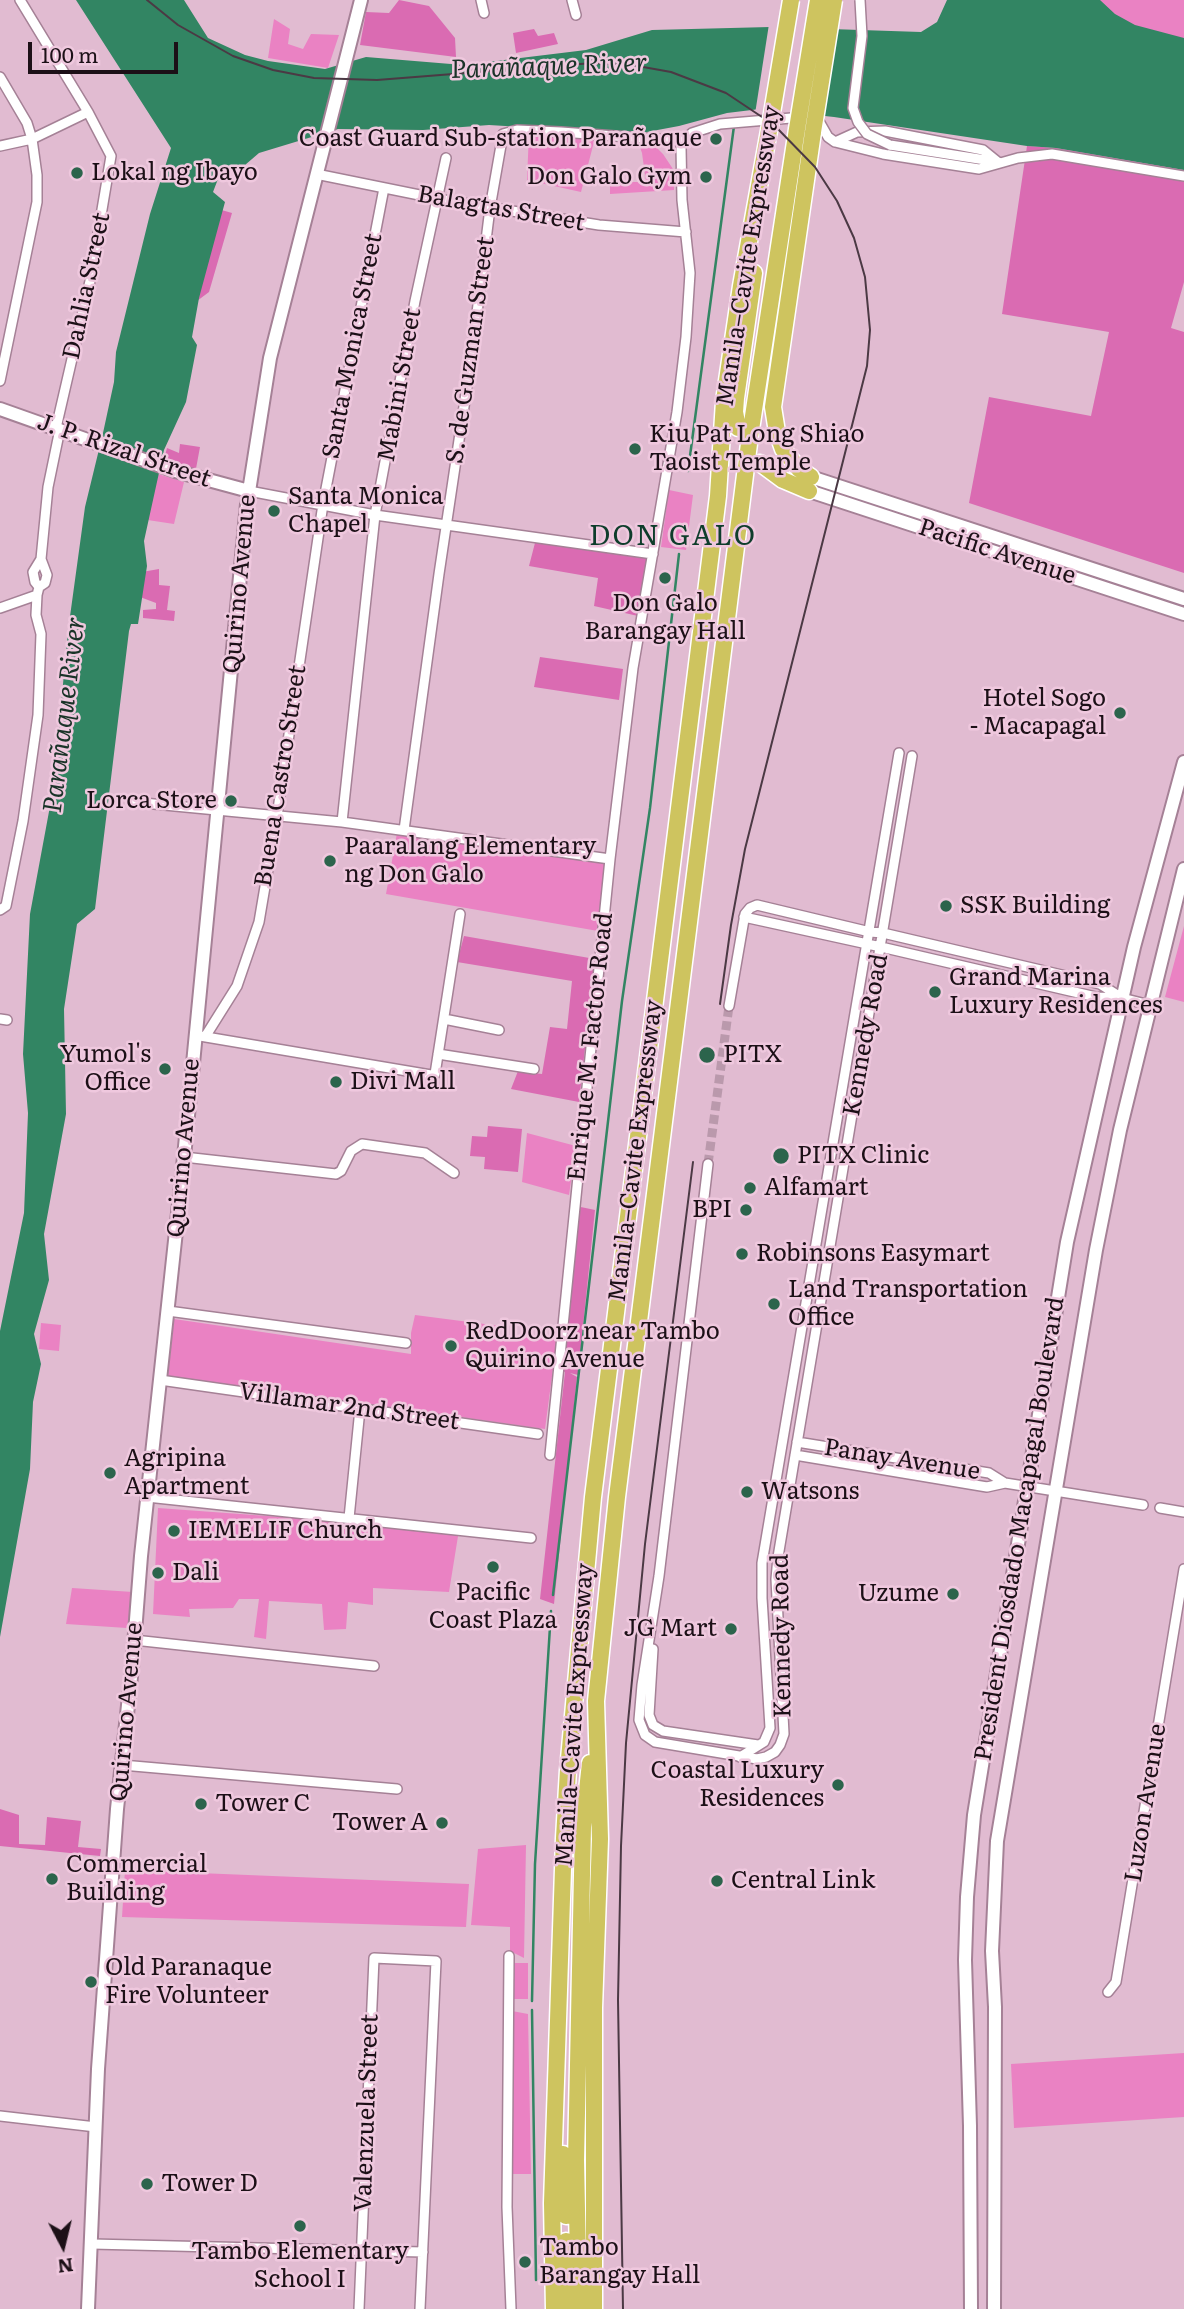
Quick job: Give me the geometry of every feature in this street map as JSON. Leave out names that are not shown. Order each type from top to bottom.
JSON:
[{"type":"highway","name":"Manila–Cavite Expressway","points":[[554,2309],[552,2203],[568,1770],[595,1485],[717,504],[724,401],[734,327],[791,0]]},
{"type":"highway","name":"Manila–Cavite Expressway","points":[[594,2309],[593,2045],[600,1839],[596,1701],[617,1497],[754,461],[744,432],[805,130],[818,0]]},
{"type":"highway","points":[[810,484],[781,445],[773,407],[805,130],[834,0]]},
{"type":"highway","points":[[744,432],[736,398],[757,247],[770,124]]},
{"type":"highway","points":[[754,461],[783,480],[810,484]]},
{"type":"highway","points":[[579,2309],[576,2160],[583,1836],[596,1701]]},
{"type":"highway","points":[[557,2068],[566,2203],[568,2309]]},
{"type":"main road","name":"Quirino Avenue","points":[[88,2309],[108,1932],[122,1765],[147,1497],[184,1157],[201,1036],[218,811],[249,491],[270,357],[351,34],[362,0]]},
{"type":"main road","name":"J. P. Rizal Street","points":[[0,409],[175,471],[249,491]]},
{"type":"main road","name":"Pacific Avenue","points":[[810,484],[1184,599]]},
{"type":"main road","name":"Pacific Avenue","points":[[810,484],[1184,614]]},
{"type":"main road","name":"President Diosdado Macapagal Boulevard","points":[[971,2309],[970,2126],[965,1960],[971,1839],[1067,1242],[1122,998],[1184,762]]},
{"type":"main road","name":"President Diosdado Macapagal Boulevard","points":[[994,2309],[995,2007],[992,1951],[997,1841],[1054,1491],[1107,1197],[1120,1130],[1184,869]]},
{"type":"main road","points":[[970,2126],[995,2126]]},
{"type":"street","name":"Dahlia Street","points":[[20,0],[88,112],[111,156],[90,281],[48,487],[41,559],[47,575],[45,583],[38,591]]},
{"type":"street","points":[[481,0],[484,13]]},
{"type":"street","points":[[572,0],[576,15]]},
{"type":"street","points":[[860,0],[862,36],[853,108],[858,122],[867,134],[890,145],[999,163]]},
{"type":"street","points":[[0,77],[27,123],[37,175],[37,202],[0,381]]},
{"type":"street","points":[[0,146],[32,139],[88,112]]},
{"type":"street","points":[[683,141],[692,133],[720,124],[803,117],[815,118],[828,137],[835,142],[883,154],[979,169],[1018,158],[1052,154],[1184,176]]},
{"type":"street","points":[[835,142],[857,132],[886,131],[983,150],[999,163]]},
{"type":"street","name":"S. de Guzman Street","points":[[404,830],[472,353],[489,208],[502,138],[505,132],[561,132],[683,141]]},
{"type":"street","name":"Enrique M. Factor Road","points":[[550,1455],[610,859],[633,668],[677,412],[686,337],[690,289],[682,200],[683,141]]},
{"type":"street","name":"Mabini Street","points":[[342,822],[375,515],[417,289],[446,158]]},
{"type":"street","name":"Balagtas Street","points":[[316,174],[489,208],[599,225],[686,232]]},
{"type":"street","name":"Santa Monica Street","points":[[323,504],[384,188]]},
{"type":"street","points":[[249,491],[375,515],[653,554]]},
{"type":"street","name":"Buena Castro Street","points":[[201,1036],[237,986],[256,932],[277,816],[323,504]]},
{"type":"street","points":[[0,608],[38,591],[36,615],[41,634],[38,715],[18,845],[6,906],[0,910]]},
{"type":"street","name":"Kennedy Road","points":[[740,1758],[762,1744],[768,1737],[771,1724],[762,1563],[899,753]]},
{"type":"street","name":"Kennedy Road","points":[[740,1758],[757,1759],[771,1755],[780,1745],[784,1734],[776,1578],[778,1557],[912,756]]},
{"type":"street","points":[[134,802],[342,822],[610,859]]},
{"type":"street","points":[[729,1006],[744,917],[750,908],[757,905],[1100,984],[1122,998]]},
{"type":"street","points":[[201,1036],[435,1074],[460,914]]},
{"type":"street","points":[[744,917],[1097,998],[1122,998],[1150,1005]]},
{"type":"street","points":[[444,1019],[499,1030]]},
{"type":"street","points":[[438,1054],[534,1069]]},
{"type":"street","points":[[845,1077],[859,1079]]},
{"type":"street","points":[[184,1157],[336,1174],[341,1171],[351,1151],[362,1144],[425,1153],[454,1173]]},
{"type":"street","points":[[708,1164],[657,1599],[650,1722],[663,1731],[750,1745],[762,1744]]},
{"type":"street","points":[[825,1193],[839,1196]]},
{"type":"street","points":[[168,1311],[406,1343]]},
{"type":"street","name":"Villamar 2nd Street","points":[[160,1380],[538,1434]]},
{"type":"street","points":[[349,1518],[360,1409]]},
{"type":"street","name":"Panay Avenue","points":[[797,1442],[989,1473],[1005,1483],[1143,1506]]},
{"type":"street","name":"Panay Avenue","points":[[795,1455],[987,1487],[1005,1483]]},
{"type":"street","points":[[147,1497],[531,1538]]},
{"type":"street","points":[[1160,1508],[1184,1512]]},
{"type":"street","name":"Luzon Avenue","points":[[1108,1992],[1116,1982],[1184,1569]]},
{"type":"street","points":[[657,1599],[642,1685],[639,1720],[643,1732],[655,1742],[740,1758]]},
{"type":"street","points":[[134,1640],[374,1666]]},
{"type":"street","points":[[122,1765],[397,1789]]},
{"type":"street","points":[[509,1956],[507,2207],[510,2309]]},
{"type":"street","name":"Valenzuela Street","points":[[359,2309],[374,1958],[436,1961],[423,2252]]},
{"type":"street","points":[[0,2116],[96,2127]]},
{"type":"street","points":[[92,2244],[423,2252],[421,2309]]},
{"type":"shaded area","points":[[399,0],[429,6],[455,38],[456,57],[360,45],[366,12],[389,13]]},
{"type":"shaded area","points":[[1075,0],[1184,0],[1184,39],[1082,20]]},
{"type":"shaded area","points":[[274,19],[290,29],[288,44],[303,49],[311,34],[339,35],[328,68],[268,58]]},
{"type":"shaded area","points":[[534,29],[538,36],[554,33],[558,44],[516,53],[513,33]]},
{"type":"shaded area","points":[[529,133],[595,138],[581,192],[527,180]]},
{"type":"shaded area","points":[[637,139],[651,142],[663,154],[675,172],[674,190],[610,194],[610,182],[646,182]]},
{"type":"shaded area","points":[[1027,146],[1056,148],[1184,170],[1184,282],[1171,328],[1184,332],[1184,573],[969,503],[989,397],[1091,416],[1109,332],[1002,314]]},
{"type":"shaded area","points":[[211,207],[232,213],[209,292],[197,301]]},
{"type":"shaded area","points":[[180,444],[200,447],[195,474],[163,463],[167,448],[179,453]]},
{"type":"shaded area","points":[[158,474],[184,482],[174,524],[141,519]]},
{"type":"shaded area","points":[[669,490],[693,495],[686,550],[661,547]]},
{"type":"shaded area","points":[[536,539],[648,557],[638,616],[594,606],[598,578],[529,566]]},
{"type":"shaded area","points":[[159,569],[159,585],[170,586],[167,610],[175,611],[174,621],[143,618],[143,610],[156,609],[156,603],[140,597],[142,572]]},
{"type":"shaded area","points":[[540,657],[623,669],[619,700],[534,687]]},
{"type":"shaded area","points":[[397,833],[605,863],[598,931],[386,894]]},
{"type":"shaded area","points":[[1184,926],[1184,1002],[1165,997]]},
{"type":"shaded area","points":[[464,936],[595,959],[579,1102],[511,1089],[518,1071],[542,1074],[550,1027],[567,1029],[572,981],[457,962]]},
{"type":"shaded area","points":[[488,1126],[522,1129],[518,1172],[484,1169],[485,1157],[470,1156],[472,1136],[487,1137]]},
{"type":"shaded area","points":[[527,1133],[576,1146],[569,1195],[522,1182]]},
{"type":"shaded area","points":[[576,1206],[595,1210],[578,1375],[570,1373],[577,1377],[554,1604],[540,1599],[565,1372],[562,1371]]},
{"type":"shaded area","points":[[415,1315],[500,1326],[497,1337],[557,1338],[545,1429],[168,1376],[174,1319],[411,1354],[411,1333]]},
{"type":"shaded area","points":[[41,1323],[61,1325],[59,1351],[39,1349]]},
{"type":"shaded area","points":[[158,1508],[459,1530],[449,1592],[373,1588],[373,1605],[348,1602],[346,1629],[324,1630],[322,1604],[269,1601],[266,1639],[254,1637],[259,1599],[239,1599],[233,1608],[189,1609],[190,1617],[153,1614]]},
{"type":"shaded area","points":[[72,1588],[133,1592],[127,1628],[66,1624]]},
{"type":"shaded area","points":[[0,1809],[19,1815],[19,1844],[45,1845],[47,1817],[81,1821],[78,1847],[101,1849],[100,1856],[0,1846]]},
{"type":"shaded area","points":[[526,1845],[524,1958],[510,1951],[510,1927],[471,1925],[478,1849]]},
{"type":"shaded area","points":[[125,1870],[469,1884],[466,1927],[122,1917]]},
{"type":"shaded area","points":[[510,1963],[528,1963],[528,1999],[509,1999]]},
{"type":"shaded area","points":[[512,2011],[528,2014],[531,2174],[510,2174]]},
{"type":"shaded area","points":[[1184,2053],[1184,2117],[1014,2128],[1011,2064]]},
{"type":"water","name":"Parañaque River","points":[[76,0],[184,0],[208,38],[245,55],[325,69],[366,57],[463,65],[586,50],[652,30],[770,27],[921,32],[937,22],[947,0],[1100,0],[1115,14],[1135,25],[1184,38],[1184,170],[1056,148],[760,109],[727,113],[636,134],[489,125],[423,130],[338,129],[259,153],[238,171],[228,170],[218,179],[213,192],[225,202],[199,298],[192,337],[197,345],[186,402],[164,450],[144,541],[147,566],[138,624],[131,624],[129,631],[95,909],[77,924],[64,1009],[66,1114],[44,1234],[49,1280],[34,1334],[41,1364],[33,1402],[30,1469],[0,1637],[0,1331],[24,1213],[28,1113],[23,1054],[30,914],[53,790],[68,631],[85,507],[114,382],[116,352],[150,214],[171,148]]},
{"type":"pier","points":[[769,24],[835,26],[820,119],[755,114]]},
{"type":"waterway","points":[[688,471],[734,126]]},
{"type":"waterway","points":[[553,1595],[622,1001],[650,808],[679,554]]},
{"type":"waterway","points":[[532,2001],[535,1864],[551,1611]]},
{"type":"waterway","points":[[532,2010],[536,2280]]},
{"type":"tunnel","points":[[708,1164],[729,1006]]},
{"type":"tram line","points":[[147,0],[178,25],[233,56],[273,70],[314,78],[377,80],[593,63],[632,65],[671,72],[726,93],[774,125],[815,167],[837,201],[854,238],[865,277],[870,330],[867,366],[745,849],[720,1004]]},
{"type":"tram line","points":[[623,2309],[618,2000],[626,1743],[645,1544],[693,1162]]},
{"type":"place","name":"Coast Guard Sub-station Parañaque","points":[[716,139]]},
{"type":"place","name":"Lokal ng Ibayo","points":[[77,173]]},
{"type":"place","name":"Don Galo Gym","points":[[706,177]]},
{"type":"place","name":"Kiu Pat Long Shiao Taoist Temple","points":[[635,449]]},
{"type":"place","name":"Santa Monica Chapel","points":[[274,511]]},
{"type":"place","name":"Don Galo Barangay Hall","points":[[665,578]]},
{"type":"place","name":"Hotel Sogo - Macapagal","points":[[1120,713]]},
{"type":"place","name":"Lorca Store","points":[[231,801]]},
{"type":"place","name":"Paaralang Elementary ng Don Galo","points":[[330,861]]},
{"type":"place","name":"SSK Building","points":[[946,906]]},
{"type":"place","name":"Grand Marina Luxury Residences","points":[[935,992]]},
{"type":"place","name":"PITX","points":[[707,1055]]},
{"type":"place","name":"Yumol's Office","points":[[165,1069]]},
{"type":"place","name":"Divi Mall","points":[[336,1082]]},
{"type":"place","name":"PITX Clinic","points":[[781,1156]]},
{"type":"place","name":"Alfamart","points":[[750,1188]]},
{"type":"place","name":"BPI","points":[[746,1210]]},
{"type":"place","name":"Robinsons Easymart","points":[[742,1254]]},
{"type":"place","name":"Land Transportation Office","points":[[774,1304]]},
{"type":"place","name":"RedDoorz near Tambo Quirino Avenue","points":[[451,1346]]},
{"type":"place","name":"Agripina Apartment","points":[[110,1473]]},
{"type":"place","name":"Watsons","points":[[747,1492]]},
{"type":"place","name":"IEMELIF Church","points":[[174,1531]]},
{"type":"place","name":"Pacific Coast Plaza","points":[[493,1567]]},
{"type":"place","name":"Dali","points":[[158,1573]]},
{"type":"place","name":"Uzume","points":[[953,1594]]},
{"type":"place","name":"JG Mart","points":[[731,1629]]},
{"type":"place","name":"Coastal Luxury Residences","points":[[838,1785]]},
{"type":"place","name":"Tower C","points":[[201,1804]]},
{"type":"place","name":"Tower A","points":[[442,1823]]},
{"type":"place","name":"Commercial Building","points":[[52,1879]]},
{"type":"place","name":"Central Link","points":[[717,1881]]},
{"type":"place","name":"Old Paranaque Fire Volunteer","points":[[91,1982]]},
{"type":"place","name":"Tower D","points":[[147,2184]]},
{"type":"place","name":"Tambo Elementary School I","points":[[300,2226]]},
{"type":"place","name":"Tambo Barangay Hall","points":[[525,2262]]},
{"type":"district","name":"DON GALO","points":[[673,537]]}]
